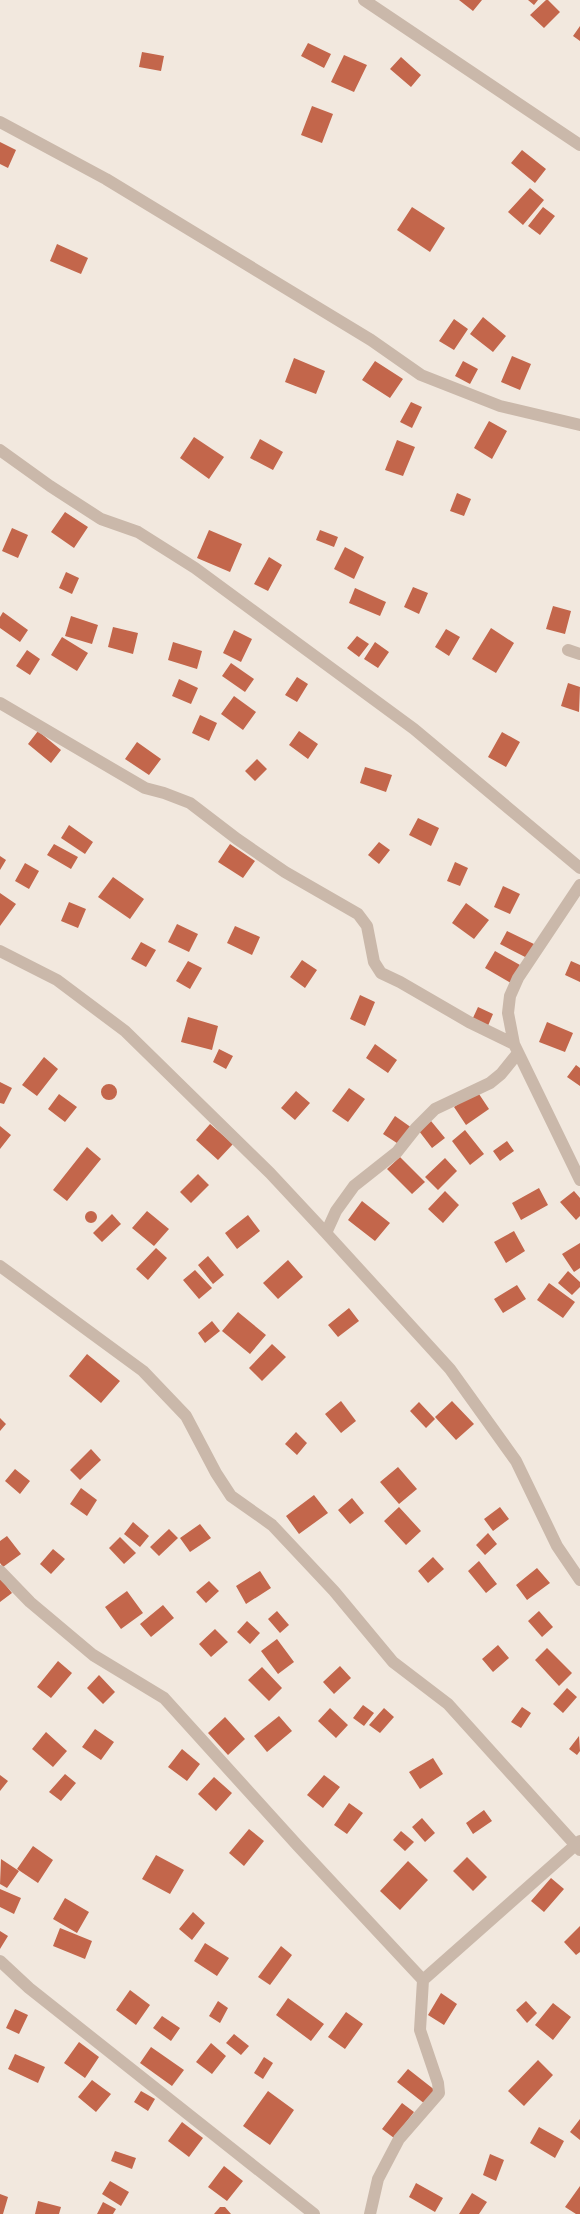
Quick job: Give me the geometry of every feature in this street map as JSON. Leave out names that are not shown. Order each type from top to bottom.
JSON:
[{"type":"street","points":[[364,0],[580,145]]},
{"type":"street","points":[[0,122],[106,179],[371,340],[421,375],[500,406],[580,425]]},
{"type":"street","points":[[0,450],[50,486],[101,519],[138,532],[195,568],[414,729],[580,868]]},
{"type":"street","points":[[0,703],[145,788],[190,803],[237,839],[285,872],[358,914],[367,926],[374,962],[381,974],[400,982],[516,1049]]},
{"type":"street","points":[[580,885],[518,978],[510,996],[508,1013],[516,1049],[580,1180]]},
{"type":"street","points":[[0,950],[57,980],[125,1030],[270,1173],[326,1233],[450,1369],[516,1461],[557,1546],[580,1580]]},
{"type":"street","points":[[326,1233],[336,1211],[354,1186],[397,1152],[416,1128],[435,1109],[490,1083],[501,1074],[516,1049]]},
{"type":"street","points":[[0,1266],[143,1371],[186,1416],[216,1473],[231,1496],[272,1525],[334,1591],[393,1662],[448,1704],[578,1845],[423,1980],[420,2030],[438,2083],[439,2093],[399,2139],[378,2179],[370,2214]]},
{"type":"street","points":[[0,1571],[30,1602],[93,1655],[164,1698],[423,1980]]},
{"type":"street","points":[[0,1961],[29,1988],[314,2214]]},
{"type":"building","points":[[459,0],[482,0],[473,11]]},
{"type":"building","points":[[528,0],[538,0],[534,5]]},
{"type":"building","points":[[546,0],[560,12],[544,28],[530,15]]},
{"type":"building","points":[[580,26],[580,41],[573,36]]},
{"type":"building","points":[[308,43],[331,54],[324,68],[301,56]]},
{"type":"building","points":[[142,52],[164,56],[161,71],[139,67]]},
{"type":"building","points":[[344,55],[367,65],[354,92],[331,82]]},
{"type":"building","points":[[401,57],[421,75],[411,87],[390,69]]},
{"type":"building","points":[[312,106],[333,114],[322,143],[301,135]]},
{"type":"building","points":[[0,142],[16,150],[8,168],[0,164]]},
{"type":"building","points":[[522,150],[546,169],[535,183],[511,163]]},
{"type":"building","points":[[530,188],[544,200],[523,225],[508,212]]},
{"type":"building","points":[[412,207],[445,228],[430,252],[397,230]]},
{"type":"building","points":[[543,207],[555,216],[540,235],[528,226]]},
{"type":"building","points":[[57,244],[88,258],[81,274],[50,261]]},
{"type":"building","points":[[483,317],[506,336],[493,352],[470,334]]},
{"type":"building","points":[[454,319],[468,329],[454,350],[439,341]]},
{"type":"building","points":[[512,356],[531,364],[520,390],[501,382]]},
{"type":"building","points":[[294,358],[325,371],[316,394],[285,382]]},
{"type":"building","points":[[375,361],[403,379],[390,398],[362,380]]},
{"type":"building","points":[[463,361],[478,369],[470,384],[455,376]]},
{"type":"building","points":[[411,402],[422,407],[412,428],[400,422]]},
{"type":"building","points":[[489,421],[507,431],[492,459],[474,448]]},
{"type":"building","points":[[194,437],[224,457],[209,479],[180,458]]},
{"type":"building","points":[[260,439],[283,452],[273,470],[250,458]]},
{"type":"building","points":[[397,440],[415,447],[403,476],[385,470]]},
{"type":"building","points":[[457,493],[471,499],[464,516],[450,511]]},
{"type":"building","points":[[65,512],[88,527],[74,548],[51,532]]},
{"type":"building","points":[[12,528],[28,535],[18,558],[2,551]]},
{"type":"building","points":[[209,530],[242,544],[230,572],[197,558]]},
{"type":"building","points":[[320,530],[338,537],[334,547],[316,540]]},
{"type":"building","points":[[345,547],[364,557],[354,579],[334,569]]},
{"type":"building","points":[[269,557],[282,565],[268,591],[254,584]]},
{"type":"building","points":[[66,572],[79,578],[72,594],[59,588]]},
{"type":"building","points":[[413,587],[428,593],[419,614],[404,607]]},
{"type":"building","points":[[355,588],[386,602],[380,616],[349,603]]},
{"type":"building","points":[[553,606],[571,611],[565,634],[546,629]]},
{"type":"building","points":[[3,612],[28,630],[20,642],[0,628],[0,617]]},
{"type":"building","points":[[71,616],[98,625],[92,644],[65,636]]},
{"type":"building","points":[[113,627],[138,633],[133,654],[108,647]]},
{"type":"building","points":[[491,628],[514,643],[496,673],[472,659]]},
{"type":"building","points":[[446,629],[460,637],[449,656],[435,647]]},
{"type":"building","points":[[234,630],[252,639],[241,662],[223,653]]},
{"type":"building","points":[[357,636],[369,644],[359,657],[347,648]]},
{"type":"building","points":[[62,637],[88,653],[77,671],[51,655]]},
{"type":"building","points":[[173,642],[202,651],[197,669],[168,660]]},
{"type":"building","points":[[375,642],[389,652],[378,668],[364,659]]},
{"type":"building","points":[[27,650],[40,659],[30,675],[16,666]]},
{"type":"building","points":[[231,663],[254,679],[245,692],[222,676]]},
{"type":"building","points":[[297,677],[308,684],[297,702],[285,695]]},
{"type":"building","points":[[179,679],[198,688],[191,704],[172,696]]},
{"type":"building","points":[[568,683],[580,687],[579,712],[561,706]]},
{"type":"building","points":[[234,696],[256,712],[243,730],[221,714]]},
{"type":"building","points":[[200,715],[217,723],[209,741],[192,733]]},
{"type":"building","points":[[38,731],[61,750],[51,763],[28,744]]},
{"type":"building","points":[[299,731],[318,744],[308,759],[289,745]]},
{"type":"building","points":[[502,732],[520,742],[506,767],[488,757]]},
{"type":"building","points":[[137,742],[161,759],[149,775],[125,759]]},
{"type":"building","points":[[257,759],[267,769],[255,781],[245,771]]},
{"type":"building","points":[[365,767],[392,775],[386,792],[360,783]]},
{"type":"building","points":[[418,818],[439,828],[431,846],[409,835]]},
{"type":"building","points":[[69,825],[93,842],[85,854],[61,838]]},
{"type":"building","points":[[379,842],[390,850],[379,864],[368,855]]},
{"type":"building","points":[[54,844],[78,857],[71,869],[47,855]]},
{"type":"building","points":[[230,844],[255,861],[243,878],[218,862]]},
{"type":"building","points":[[0,856],[6,860],[0,870]]},
{"type":"building","points":[[455,862],[468,868],[460,886],[447,881]]},
{"type":"building","points":[[25,863],[39,871],[29,889],[15,881]]},
{"type":"building","points":[[113,877],[144,899],[130,919],[98,897]]},
{"type":"building","points":[[503,886],[520,894],[510,914],[494,907]]},
{"type":"building","points":[[0,893],[16,904],[0,926]]},
{"type":"building","points":[[69,902],[86,909],[78,928],[61,921]]},
{"type":"building","points":[[466,903],[489,920],[474,939],[452,923]]},
{"type":"building","points":[[177,924],[198,934],[189,952],[168,942]]},
{"type":"building","points":[[235,926],[260,937],[252,955],[227,943]]},
{"type":"building","points":[[507,931],[536,945],[529,959],[500,944]]},
{"type":"building","points":[[141,942],[156,950],[146,967],[131,959]]},
{"type":"building","points":[[495,951],[520,965],[511,983],[485,968]]},
{"type":"building","points":[[302,960],[317,970],[305,988],[290,977]]},
{"type":"building","points":[[188,961],[202,968],[190,989],[176,981]]},
{"type":"building","points":[[571,961],[580,965],[580,982],[565,975]]},
{"type":"building","points":[[360,995],[375,1002],[365,1026],[350,1019]]},
{"type":"building","points":[[478,1007],[493,1014],[487,1028],[472,1020]]},
{"type":"building","points":[[188,1017],[218,1026],[212,1050],[181,1042]]},
{"type":"building","points":[[547,1022],[573,1033],[565,1052],[539,1042]]},
{"type":"building","points":[[375,1044],[397,1060],[388,1073],[366,1058]]},
{"type":"building","points":[[219,1049],[233,1056],[226,1069],[213,1062]]},
{"type":"building","points":[[44,1057],[58,1069],[37,1096],[22,1085]]},
{"type":"building","points":[[576,1065],[580,1068],[580,1086],[567,1077]]},
{"type":"building","points":[[0,1082],[12,1088],[4,1104],[0,1103]]},
{"type":"building","points":[[106,1084],[112,1084],[117,1089],[115,1098],[106,1100],[101,1095],[101,1089]]},
{"type":"building","points":[[349,1088],[365,1099],[348,1122],[332,1111]]},
{"type":"building","points":[[296,1091],[310,1103],[295,1120],[281,1108]]},
{"type":"building","points":[[477,1091],[489,1109],[466,1125],[454,1107]]},
{"type":"building","points":[[59,1094],[77,1107],[65,1122],[48,1109]]},
{"type":"building","points":[[395,1116],[412,1128],[400,1145],[383,1134]]},
{"type":"building","points":[[431,1121],[445,1138],[432,1148],[419,1131]]},
{"type":"building","points":[[210,1124],[233,1144],[218,1160],[196,1140]]},
{"type":"building","points":[[0,1126],[11,1135],[0,1149]]},
{"type":"building","points":[[465,1130],[484,1154],[470,1165],[452,1141]]},
{"type":"building","points":[[507,1141],[514,1151],[500,1161],[493,1151]]},
{"type":"building","points":[[87,1147],[101,1159],[67,1201],[53,1190]]},
{"type":"building","points":[[400,1157],[425,1182],[412,1194],[387,1169]]},
{"type":"building","points":[[445,1158],[457,1171],[438,1190],[425,1177]]},
{"type":"building","points":[[198,1174],[209,1185],[191,1203],[180,1192]]},
{"type":"building","points":[[539,1188],[548,1205],[521,1220],[512,1203]]},
{"type":"building","points":[[445,1191],[459,1205],[443,1223],[428,1209]]},
{"type":"building","points":[[574,1191],[580,1198],[580,1216],[576,1220],[560,1202]]},
{"type":"building","points":[[362,1201],[390,1223],[375,1241],[348,1220]]},
{"type":"building","points":[[93,1211],[96,1212],[96,1222],[89,1223],[86,1222],[85,1215],[86,1212]]},
{"type":"building","points":[[147,1211],[169,1229],[154,1246],[132,1228]]},
{"type":"building","points":[[112,1214],[121,1224],[102,1242],[93,1233]]},
{"type":"building","points":[[248,1215],[260,1231],[237,1249],[225,1233]]},
{"type":"building","points":[[514,1231],[525,1251],[506,1263],[494,1242]]},
{"type":"building","points":[[580,1243],[580,1268],[574,1272],[562,1254]]},
{"type":"building","points":[[156,1248],[167,1258],[148,1280],[136,1269]]},
{"type":"building","points":[[208,1256],[224,1275],[213,1284],[198,1265]]},
{"type":"building","points":[[288,1260],[303,1277],[278,1299],[263,1283]]},
{"type":"building","points":[[195,1270],[212,1288],[199,1299],[183,1280]]},
{"type":"building","points":[[568,1271],[580,1282],[580,1287],[572,1295],[558,1283]]},
{"type":"building","points":[[549,1283],[575,1302],[563,1318],[537,1300]]},
{"type":"building","points":[[517,1285],[526,1299],[503,1313],[494,1299]]},
{"type":"building","points":[[349,1308],[359,1321],[338,1337],[328,1325]]},
{"type":"building","points":[[238,1312],[266,1335],[250,1354],[222,1331]]},
{"type":"building","points":[[212,1321],[220,1331],[205,1343],[198,1333]]},
{"type":"building","points":[[272,1344],[286,1357],[262,1381],[249,1368]]},
{"type":"building","points":[[87,1354],[120,1381],[101,1403],[69,1376]]},
{"type":"building","points":[[341,1401],[356,1421],[341,1433],[325,1414]]},
{"type":"building","points":[[452,1401],[474,1424],[456,1440],[435,1417]]},
{"type":"building","points":[[419,1402],[435,1419],[426,1428],[410,1411]]},
{"type":"building","points":[[0,1418],[6,1424],[0,1431]]},
{"type":"building","points":[[296,1432],[307,1443],[297,1455],[285,1444]]},
{"type":"building","points":[[91,1449],[101,1460],[80,1480],[70,1470]]},
{"type":"building","points":[[398,1467],[417,1489],[399,1504],[380,1482]]},
{"type":"building","points":[[15,1469],[30,1481],[20,1494],[5,1481]]},
{"type":"building","points":[[81,1488],[97,1500],[87,1516],[70,1504]]},
{"type":"building","points":[[314,1495],[328,1513],[299,1534],[286,1516]]},
{"type":"building","points":[[352,1498],[364,1513],[350,1524],[338,1510]]},
{"type":"building","points":[[399,1507],[421,1531],[406,1545],[384,1521]]},
{"type":"building","points":[[500,1507],[509,1519],[493,1531],[484,1519]]},
{"type":"building","points":[[133,1522],[149,1536],[140,1547],[124,1534]]},
{"type":"building","points":[[200,1524],[211,1538],[190,1552],[180,1538]]},
{"type":"building","points":[[169,1529],[178,1538],[159,1556],[150,1547]]},
{"type":"building","points":[[488,1533],[497,1544],[485,1555],[476,1545]]},
{"type":"building","points":[[7,1536],[21,1554],[3,1567],[0,1563],[0,1541]]},
{"type":"building","points":[[120,1537],[136,1553],[124,1564],[109,1548]]},
{"type":"building","points":[[53,1549],[65,1559],[51,1574],[40,1564]]},
{"type":"building","points":[[433,1557],[444,1569],[428,1583],[418,1571]]},
{"type":"building","points":[[479,1561],[497,1584],[486,1593],[468,1571]]},
{"type":"building","points":[[537,1568],[550,1583],[527,1600],[516,1585]]},
{"type":"building","points":[[260,1571],[271,1588],[246,1604],[236,1586]]},
{"type":"building","points":[[0,1578],[12,1593],[0,1602]]},
{"type":"building","points":[[209,1581],[219,1591],[206,1603],[196,1592]]},
{"type":"building","points":[[127,1591],[143,1613],[121,1629],[105,1607]]},
{"type":"building","points":[[163,1605],[174,1618],[151,1637],[140,1624]]},
{"type":"building","points":[[277,1611],[289,1625],[280,1633],[268,1619]]},
{"type":"building","points":[[539,1611],[553,1627],[542,1637],[528,1621]]},
{"type":"building","points":[[247,1621],[260,1633],[250,1644],[237,1632]]},
{"type":"building","points":[[215,1629],[228,1642],[211,1657],[199,1644]]},
{"type":"building","points":[[277,1639],[294,1662],[278,1674],[261,1651]]},
{"type":"building","points":[[498,1645],[509,1658],[493,1672],[482,1659]]},
{"type":"building","points":[[547,1648],[572,1673],[559,1686],[535,1660]]},
{"type":"building","points":[[58,1661],[72,1673],[51,1698],[37,1687]]},
{"type":"building","points":[[340,1666],[351,1678],[334,1694],[323,1682]]},
{"type":"building","points":[[262,1667],[282,1688],[269,1701],[248,1680]]},
{"type":"building","points":[[99,1675],[115,1692],[103,1704],[87,1688]]},
{"type":"building","points":[[567,1688],[577,1697],[563,1713],[553,1704]]},
{"type":"building","points":[[363,1705],[374,1713],[364,1726],[353,1718]]},
{"type":"building","points":[[522,1707],[531,1713],[521,1728],[511,1722]]},
{"type":"building","points":[[330,1708],[348,1725],[336,1738],[318,1721]]},
{"type":"building","points":[[384,1708],[394,1717],[380,1733],[369,1725]]},
{"type":"building","points":[[279,1716],[292,1731],[267,1752],[254,1736]]},
{"type":"building","points":[[225,1717],[245,1739],[228,1755],[208,1733]]},
{"type":"building","points":[[95,1729],[114,1742],[101,1760],[82,1747]]},
{"type":"building","points":[[46,1732],[67,1751],[53,1767],[32,1749]]},
{"type":"building","points":[[579,1736],[580,1751],[577,1755],[569,1749]]},
{"type":"building","points":[[182,1749],[200,1764],[187,1781],[168,1767]]},
{"type":"building","points":[[433,1758],[443,1774],[420,1789],[409,1772]]},
{"type":"building","points":[[65,1774],[76,1783],[61,1801],[49,1792]]},
{"type":"building","points":[[0,1775],[8,1781],[0,1791]]},
{"type":"building","points":[[324,1775],[340,1787],[323,1808],[307,1795]]},
{"type":"building","points":[[214,1777],[232,1793],[216,1811],[198,1794]]},
{"type":"building","points":[[349,1803],[363,1813],[347,1834],[334,1825]]},
{"type":"building","points":[[484,1810],[492,1821],[473,1834],[466,1823]]},
{"type":"building","points":[[422,1818],[435,1833],[425,1842],[412,1827]]},
{"type":"building","points":[[249,1829],[264,1841],[244,1866],[229,1853]]},
{"type":"building","points":[[401,1831],[414,1842],[405,1851],[393,1840]]},
{"type":"building","points":[[33,1846],[53,1860],[38,1883],[17,1869]]},
{"type":"building","points":[[156,1855],[184,1870],[170,1894],[142,1879]]},
{"type":"building","points":[[467,1857],[487,1877],[473,1891],[453,1871]]},
{"type":"building","points":[[1,1859],[19,1871],[7,1888],[0,1884]]},
{"type":"building","points":[[408,1861],[428,1880],[400,1910],[380,1891]]},
{"type":"building","points":[[551,1878],[564,1889],[544,1912],[531,1901]]},
{"type":"building","points":[[0,1889],[21,1898],[14,1914],[0,1907]]},
{"type":"building","points":[[65,1898],[89,1912],[77,1933],[53,1919]]},
{"type":"building","points":[[193,1912],[205,1923],[192,1940],[179,1929]]},
{"type":"building","points":[[580,1926],[580,1952],[576,1955],[564,1942]]},
{"type":"building","points":[[60,1928],[92,1941],[85,1959],[53,1946]]},
{"type":"building","points":[[0,1931],[8,1936],[0,1949]]},
{"type":"building","points":[[205,1943],[229,1958],[217,1976],[194,1961]]},
{"type":"building","points":[[281,1946],[292,1955],[270,1985],[258,1977]]},
{"type":"building","points":[[130,1990],[150,2005],[136,2025],[116,2010]]},
{"type":"building","points":[[441,1993],[457,2004],[444,2025],[428,2015]]},
{"type":"building","points":[[288,1998],[324,2024],[311,2041],[276,2015]]},
{"type":"building","points":[[218,2001],[228,2008],[220,2023],[209,2016]]},
{"type":"building","points":[[526,2001],[537,2013],[527,2023],[516,2010]]},
{"type":"building","points":[[553,2003],[571,2017],[553,2040],[535,2025]]},
{"type":"building","points":[[15,2009],[28,2015],[19,2034],[6,2028]]},
{"type":"building","points":[[346,2012],[363,2024],[345,2049],[328,2037]]},
{"type":"building","points":[[162,2016],[180,2028],[171,2041],[153,2028]]},
{"type":"building","points":[[234,2034],[249,2046],[241,2055],[226,2043]]},
{"type":"building","points":[[79,2042],[99,2057],[85,2078],[64,2063]]},
{"type":"building","points":[[211,2043],[226,2056],[212,2074],[196,2062]]},
{"type":"building","points":[[151,2047],[184,2070],[172,2086],[140,2063]]},
{"type":"building","points":[[15,2054],[45,2067],[38,2083],[8,2069]]},
{"type":"building","points":[[264,2057],[273,2063],[263,2079],[254,2073]]},
{"type":"building","points":[[538,2060],[553,2075],[524,2106],[508,2091]]},
{"type":"building","points":[[408,2069],[436,2091],[425,2104],[397,2082]]},
{"type":"building","points":[[92,2080],[111,2094],[96,2112],[78,2097]]},
{"type":"building","points":[[141,2091],[155,2099],[148,2111],[134,2102]]},
{"type":"building","points":[[268,2091],[294,2110],[270,2145],[243,2126]]},
{"type":"building","points":[[402,2103],[414,2112],[394,2138],[382,2129]]},
{"type":"building","points":[[580,2119],[580,2140],[570,2132]]},
{"type":"building","points":[[182,2122],[203,2138],[189,2157],[168,2141]]},
{"type":"building","points":[[539,2127],[564,2141],[555,2158],[530,2143]]},
{"type":"building","points":[[115,2151],[136,2158],[132,2169],[111,2161]]},
{"type":"building","points":[[490,2154],[504,2160],[496,2181],[483,2175]]},
{"type":"building","points":[[224,2166],[243,2181],[227,2201],[208,2187]]},
{"type":"building","points":[[110,2181],[129,2192],[121,2206],[102,2194]]},
{"type":"building","points":[[416,2183],[443,2198],[435,2212],[409,2197]]},
{"type":"building","points":[[580,2186],[580,2214],[576,2214],[565,2207]]},
{"type":"building","points":[[472,2193],[487,2202],[479,2214],[459,2214]]},
{"type":"building","points":[[0,2194],[8,2197],[3,2214],[0,2214]]},
{"type":"building","points":[[38,2201],[61,2207],[59,2214],[35,2214]]},
{"type":"building","points":[[103,2202],[116,2209],[113,2214],[97,2214]]},
{"type":"building","points":[[220,2207],[225,2207],[231,2214],[214,2214]]}]
